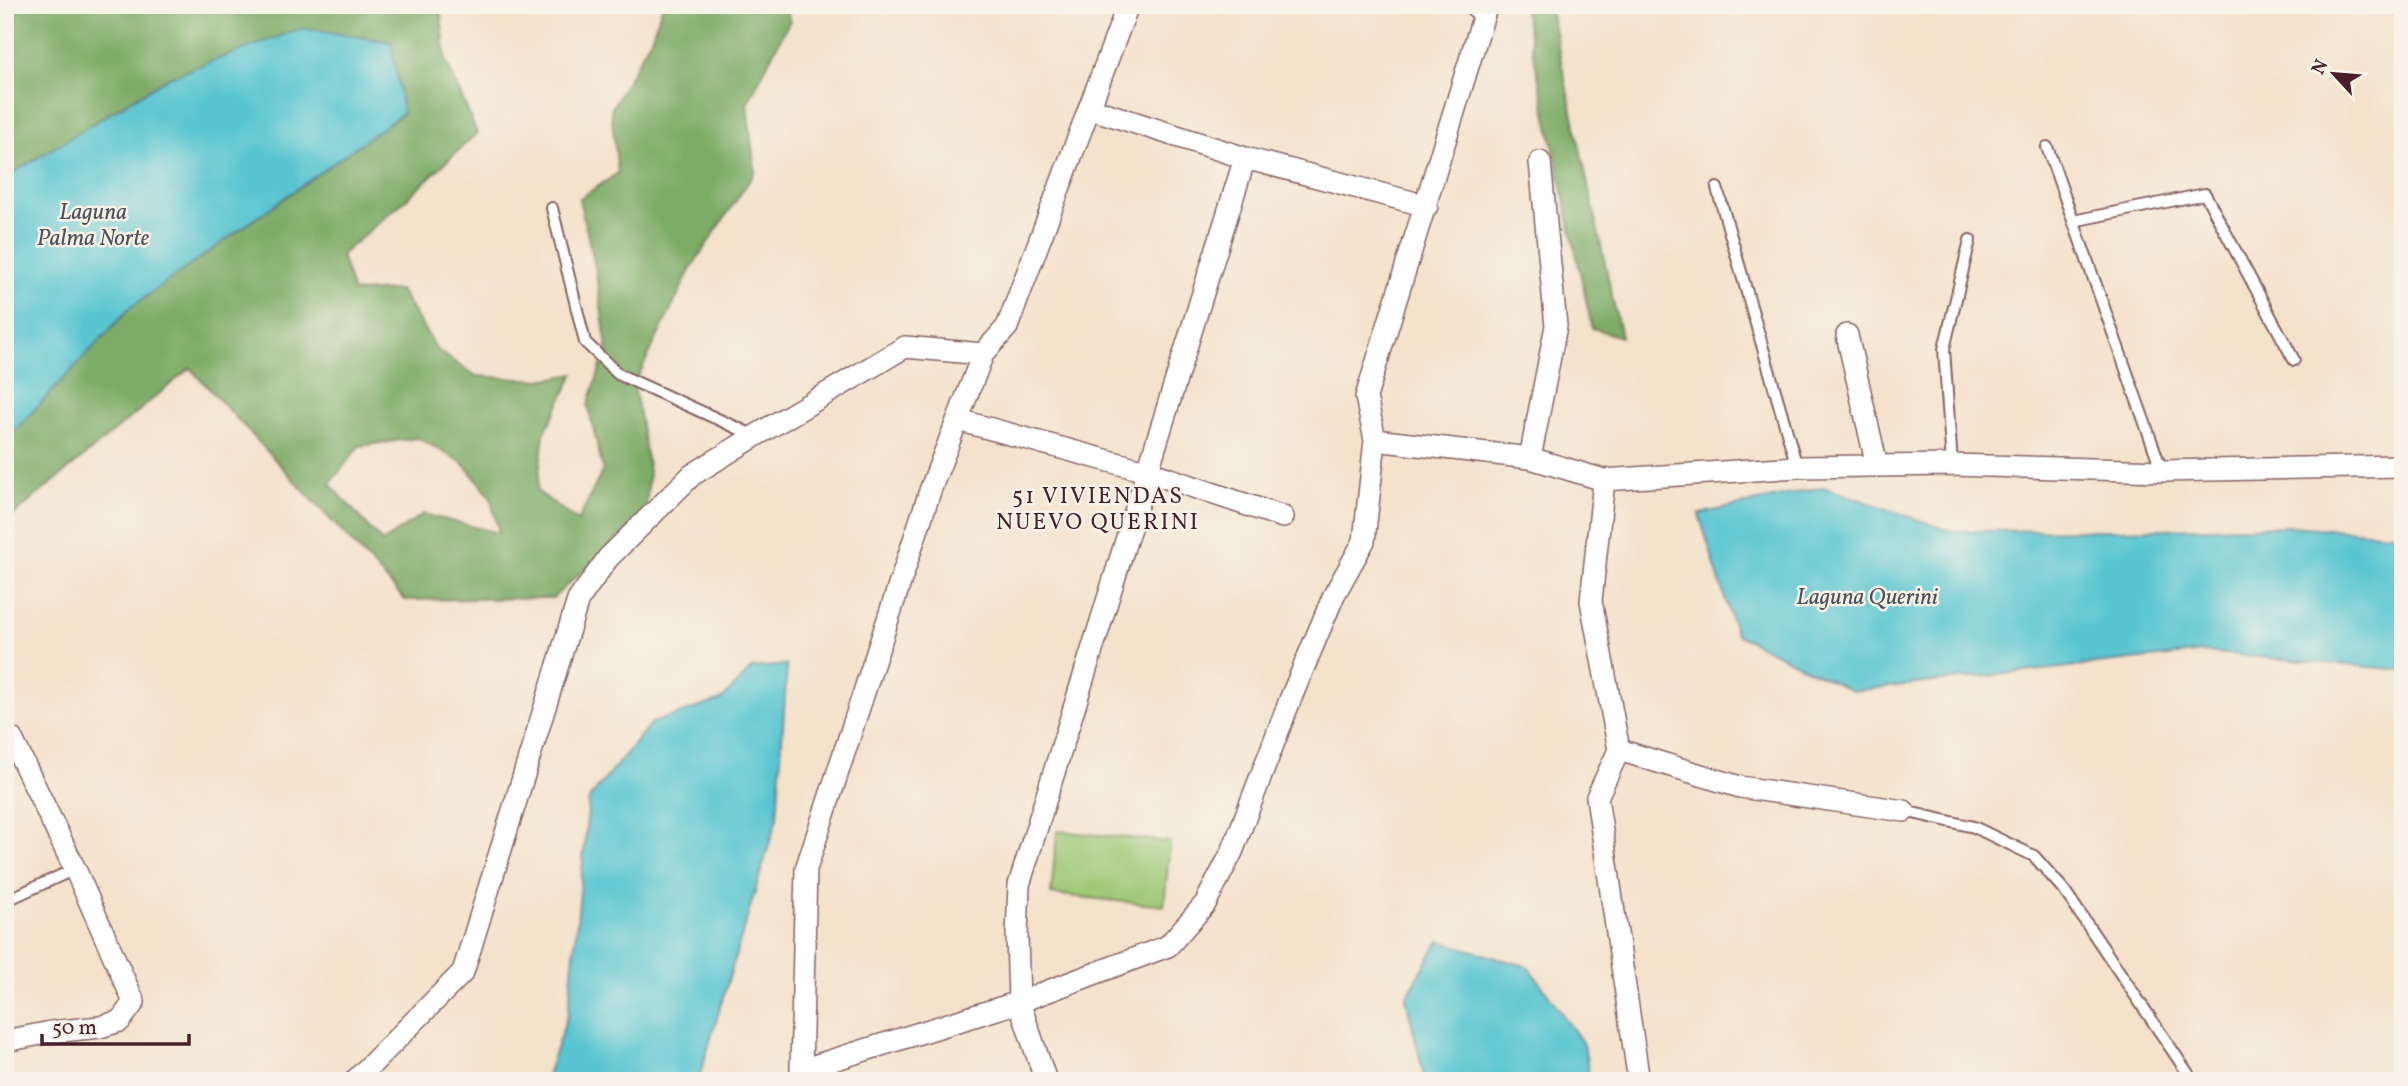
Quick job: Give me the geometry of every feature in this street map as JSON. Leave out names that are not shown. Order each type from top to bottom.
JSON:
[{"type":"street","points":[[1128,5],[1007,327],[983,354],[931,488],[806,869],[803,1075],[1019,1002],[1168,946],[1205,904],[1232,852],[1290,700],[1334,595],[1364,541],[1375,440],[1366,397],[1427,206],[1481,7]]},
{"type":"street","points":[[1089,108],[1245,158],[1427,206]]},
{"type":"street","points":[[1046,1081],[1019,1002],[1019,885],[1245,158]]},
{"type":"street","points":[[1530,458],[1556,326],[1540,162]]},
{"type":"street","points":[[1847,335],[1877,466]]},
{"type":"street","points":[[355,1081],[463,972],[578,600],[608,558],[692,475],[905,347],[983,354]]},
{"type":"street","points":[[958,420],[1146,471],[1283,517]]},
{"type":"street","points":[[1375,440],[1530,458],[1604,480],[1797,467],[1952,465],[2162,471],[2403,466]]},
{"type":"street","points":[[1604,480],[1591,601],[1619,750],[1597,796],[1638,1075]]},
{"type":"street","points":[[5,1041],[51,1032],[100,1027],[120,1021],[134,1002],[75,869],[9,741]]},
{"type":"street","points":[[1619,750],[1740,787],[1904,811]]},
{"type":"lane","points":[[2047,147],[2162,471]]},
{"type":"lane","points":[[1717,188],[1797,467]]},
{"type":"lane","points":[[2073,221],[2205,194],[2294,360]]},
{"type":"lane","points":[[552,208],[585,342],[618,374],[755,436]]},
{"type":"lane","points":[[1952,465],[1944,349],[1970,240]]},
{"type":"lane","points":[[1904,811],[1974,827],[2034,856],[2064,890],[2193,1081]]},
{"type":"lane","points":[[5,901],[75,869]]},
{"type":"green space","points":[[5,5],[440,5],[446,61],[477,133],[341,255],[353,292],[400,290],[437,350],[476,376],[541,380],[574,374],[544,434],[537,491],[578,521],[603,470],[588,405],[607,348],[595,266],[579,199],[618,173],[611,110],[651,38],[663,5],[784,5],[790,20],[747,104],[755,172],[691,268],[634,385],[649,471],[646,512],[553,598],[405,600],[190,368],[5,522],[5,441],[130,308],[403,113],[169,77],[5,178]],"holes":[[[418,438],[463,463],[490,496],[499,533],[423,514],[382,542],[330,484],[359,446]]]},
{"type":"green space","points":[[1523,5],[1549,5],[1621,337],[1592,328]]},
{"type":"green space","points":[[1057,831],[1170,842],[1164,906],[1051,894]]},
{"type":"water","name":"Laguna Palma Norte","points":[[302,28],[391,42],[403,113],[130,308],[5,441],[5,178],[169,77]]},
{"type":"water","name":"Laguna Querini","points":[[1823,487],[1951,531],[2292,526],[2403,535],[2403,670],[2204,652],[1852,691],[1736,634],[1699,514]]},
{"type":"water","points":[[787,665],[777,818],[698,1081],[545,1081],[568,1014],[589,799],[651,723],[721,700],[752,668]]},
{"type":"water","points":[[1439,941],[1529,967],[1584,1045],[1590,1081],[1425,1081],[1406,998]]},
{"type":"district","name":"51 VIVIENDAS NUEVO QUERINI","points":[[1098,510]]}]
